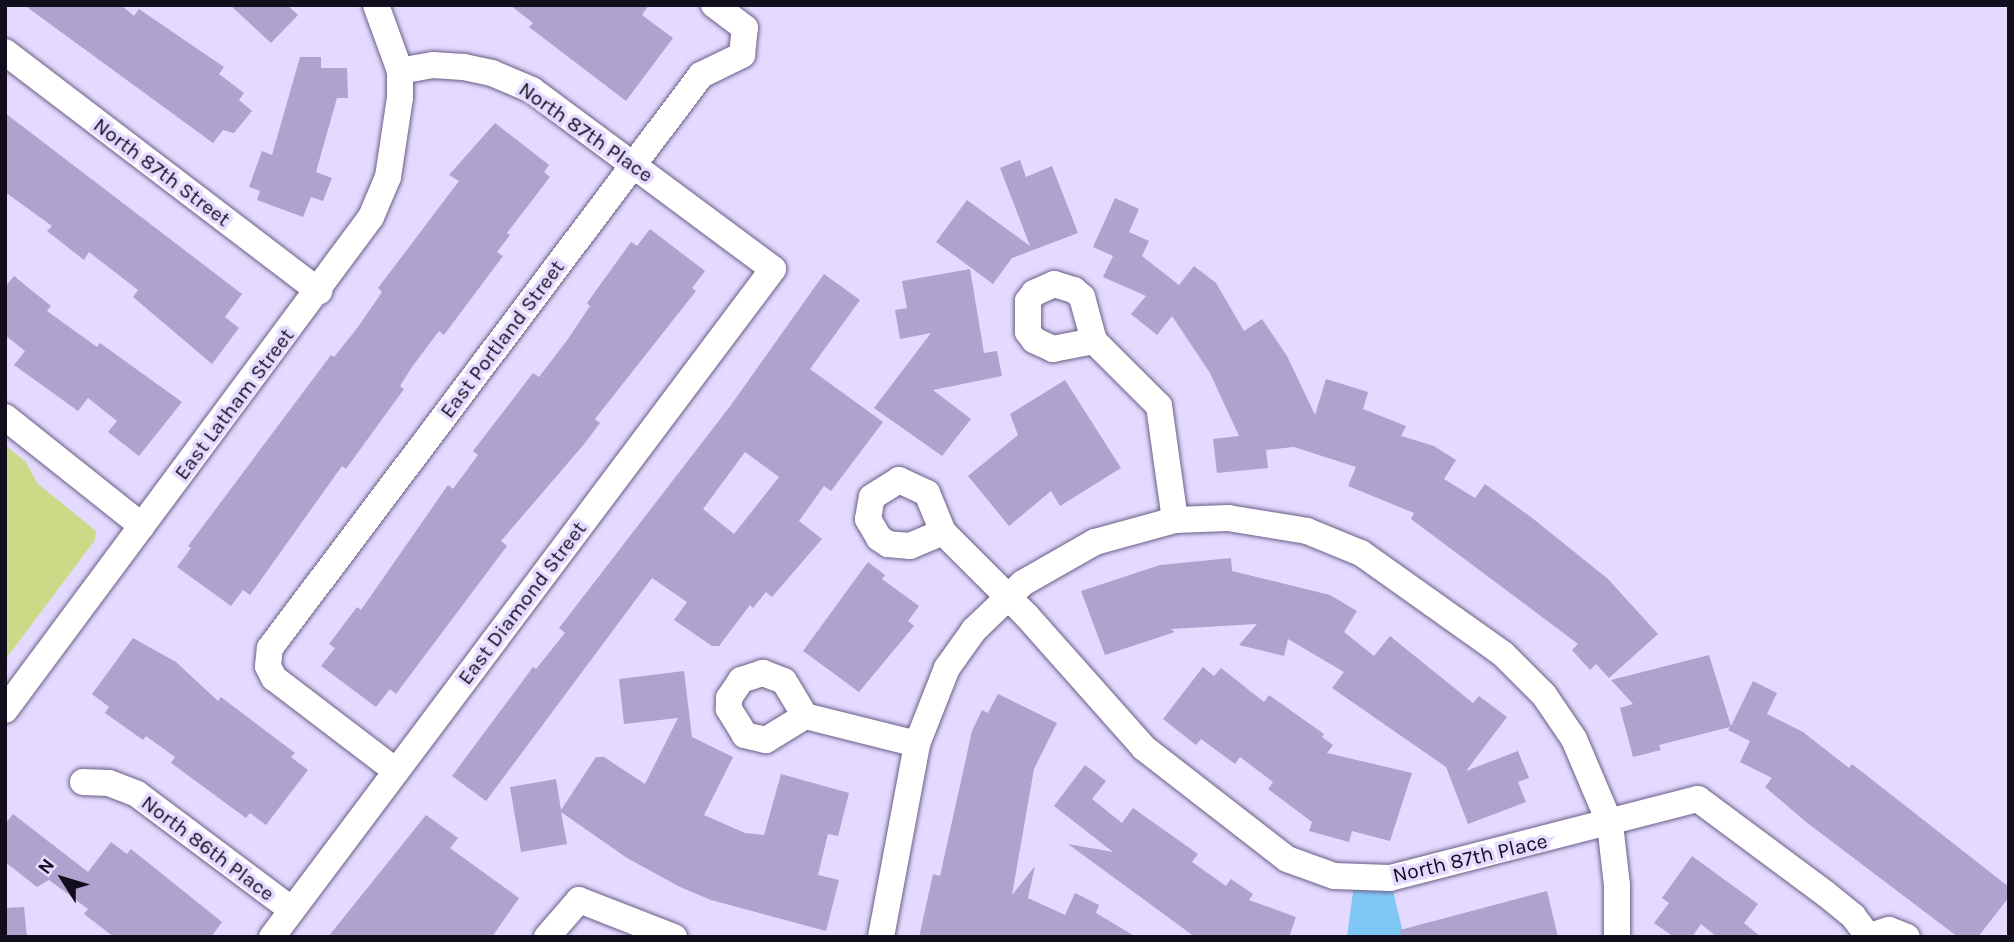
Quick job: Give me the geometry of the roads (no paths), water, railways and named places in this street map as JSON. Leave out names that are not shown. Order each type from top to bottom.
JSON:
[{"type":"street","points":[[376,5],[400,71]]},
{"type":"street","name":"East Portland Street","points":[[396,771],[274,678],[268,666],[270,648],[701,75],[742,55],[745,28],[714,5]]},
{"type":"street","name":"North 87th Street","points":[[5,52],[318,291]]},
{"type":"street","name":"North 87th Place","points":[[400,71],[433,65],[463,67],[513,81],[551,102],[774,269]]},
{"type":"street","name":"East Latham Street","points":[[5,710],[371,217],[388,177],[397,137],[400,71]]},
{"type":"street","name":"East Diamond Street","points":[[272,937],[774,269]]},
{"type":"street","points":[[1094,341],[1159,406],[1175,520]]},
{"type":"street","points":[[5,417],[142,526]]},
{"type":"street","points":[[881,937],[917,744],[947,668],[1007,596],[1051,565],[1095,542],[1175,520],[1228,518],[1307,531],[1361,553],[1399,577],[1503,654],[1544,695],[1574,739],[1610,824],[1617,884],[1616,937]]},
{"type":"street","name":"North 87th Place","points":[[943,532],[1007,596],[1144,748],[1287,859],[1334,876],[1390,878],[1610,824],[1698,799],[1826,894],[1853,916],[1867,936],[1889,930],[1907,937]]},
{"type":"street","points":[[805,716],[917,744]]},
{"type":"street","name":"North 86th Place","points":[[83,782],[109,783],[137,794],[291,909]]},
{"type":"street","points":[[547,937],[579,900],[674,937]]},
{"type":"water","points":[[1355,877],[1390,878],[1404,937],[1347,937]]}]
